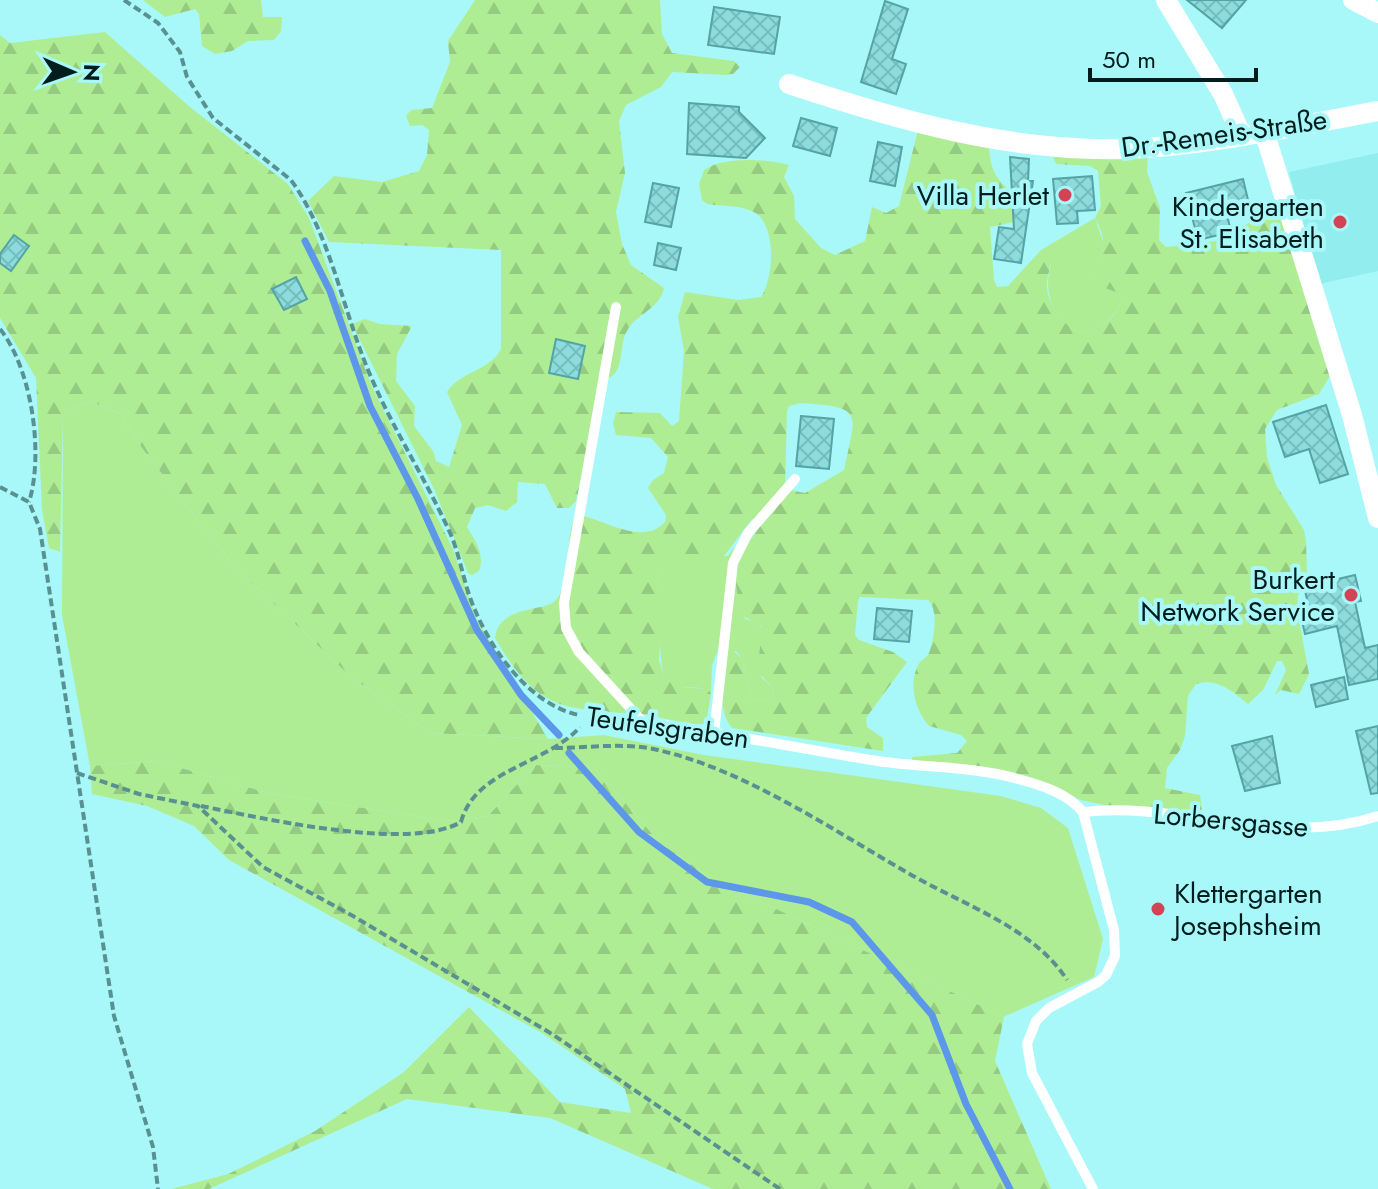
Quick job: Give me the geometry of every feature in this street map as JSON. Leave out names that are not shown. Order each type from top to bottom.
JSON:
[{"type":"street","points":[[1166,0],[1223,94],[1241,134]]},
{"type":"street","points":[[1353,0],[1378,13]]},
{"type":"street","name":"Dr.-Remeis-Straße","points":[[789,84],[897,118],[998,140],[1076,149],[1171,146],[1378,111]]},
{"type":"street","points":[[1264,131],[1352,415],[1378,518]]},
{"type":"lane","points":[[616,307],[564,603],[566,628],[579,652],[642,721]]},
{"type":"lane","points":[[714,733],[733,563],[748,533],[795,479]]},
{"type":"lane","name":"Teufelsgraben","points":[[593,717],[642,721],[879,761],[1017,778],[1074,802],[1083,812]]},
{"type":"lane","name":"Lorbersgasse","points":[[1083,812],[1122,810],[1262,828],[1325,828],[1378,816]]},
{"type":"lane","points":[[1083,812],[1116,946],[1106,975],[1049,1008],[1036,1021],[1027,1044],[1028,1061],[1093,1189]]},
{"type":"path","name":"Teufelsgraben","points":[[124,0],[158,23],[180,52],[187,77],[213,118],[291,180],[308,206],[370,376],[434,497],[462,565],[475,611],[496,650],[539,696],[575,715],[593,717]]},
{"type":"path","points":[[0,329],[13,345],[23,369],[32,406],[34,487],[29,502]]},
{"type":"path","points":[[0,487],[29,502],[40,529],[114,1016],[153,1147],[158,1189]]},
{"type":"path","points":[[77,773],[139,794],[322,829],[442,833],[461,822],[465,808],[486,784],[555,748],[593,717]]},
{"type":"path","points":[[555,748],[633,746],[658,750],[720,772],[825,823],[929,885],[995,919],[1052,959],[1068,982],[1070,998]]},
{"type":"path","points":[[198,806],[263,867],[552,1034],[780,1189]]},
{"type":"shaded area","name":"Kindergarten St. Elisabeth","points":[[1378,153],[1378,271],[1319,284],[1289,172]]},
{"type":"green space","points":[[143,0],[261,0],[263,17],[282,17],[281,31],[274,40],[248,41],[232,51],[215,54],[202,46],[199,14],[195,9],[165,17]]},
{"type":"green space","points":[[475,0],[660,0],[662,34],[672,53],[734,61],[740,67],[727,75],[672,72],[661,87],[626,105],[619,121],[625,173],[616,212],[622,244],[631,265],[664,288],[653,307],[627,331],[619,367],[611,377],[603,380],[576,501],[569,508],[557,508],[545,484],[518,482],[517,502],[506,511],[488,505],[475,508],[467,527],[479,548],[481,559],[479,571],[472,575],[468,573],[434,489],[352,324],[365,319],[380,324],[412,326],[397,354],[396,381],[415,406],[414,426],[433,451],[436,461],[449,467],[462,425],[447,392],[459,380],[490,362],[501,349],[501,250],[329,242],[308,201],[334,176],[382,182],[419,171],[427,155],[429,130],[422,125],[410,126],[406,116],[411,110],[432,108],[450,62],[448,41]]},
{"type":"green space","points":[[105,32],[190,107],[288,184],[309,218],[372,387],[453,549],[476,618],[548,739],[430,733],[349,675],[232,564],[142,448],[121,414],[90,401],[63,413],[60,552],[49,548],[42,510],[36,378],[0,318],[0,35],[10,43]]},
{"type":"green space","points":[[919,126],[989,142],[996,175],[1006,187],[1021,197],[1014,222],[990,227],[997,287],[1008,286],[1041,250],[1052,256],[1047,289],[1052,305],[1068,325],[1081,333],[1095,329],[1114,315],[1121,294],[1095,284],[1096,267],[1103,247],[1101,230],[1095,218],[1101,206],[1098,171],[1090,166],[1056,164],[1050,150],[1148,150],[1147,172],[1160,208],[1159,240],[1166,247],[1224,240],[1235,235],[1258,214],[1273,214],[1281,219],[1330,376],[1319,394],[1277,410],[1265,429],[1267,457],[1276,485],[1304,530],[1306,541],[1307,576],[1298,595],[1297,609],[1309,674],[1299,694],[1281,690],[1275,695],[1286,670],[1282,661],[1277,661],[1263,690],[1248,704],[1218,684],[1196,684],[1188,696],[1185,736],[1180,750],[1167,768],[1165,788],[1200,795],[1202,809],[1195,814],[1104,805],[1081,800],[1056,788],[912,761],[912,757],[957,753],[967,741],[961,735],[929,726],[914,696],[916,670],[929,653],[934,633],[934,610],[928,600],[860,597],[858,601],[855,635],[859,640],[893,652],[907,662],[866,718],[867,727],[883,738],[883,751],[732,728],[722,702],[725,654],[731,649],[742,658],[752,699],[769,701],[774,695],[772,687],[758,672],[761,626],[741,615],[736,586],[738,557],[758,529],[758,519],[752,519],[721,560],[696,563],[669,558],[658,572],[661,621],[659,660],[664,676],[682,687],[707,689],[711,693],[706,724],[595,711],[557,703],[526,682],[495,638],[504,620],[522,611],[549,604],[561,592],[576,515],[620,529],[644,532],[665,522],[666,515],[648,488],[653,480],[664,473],[668,457],[651,438],[616,435],[613,423],[616,412],[660,413],[672,426],[679,421],[684,351],[678,317],[685,292],[739,300],[761,297],[769,278],[770,242],[763,221],[746,209],[707,204],[702,200],[699,184],[704,170],[722,162],[734,161],[757,160],[789,165],[784,177],[794,196],[795,219],[821,248],[835,255],[865,241],[872,207],[886,213],[899,206]],"holes":[[[801,403],[836,407],[851,416],[853,424],[844,470],[805,493],[785,489],[789,406]]]},
{"type":"green space","points":[[1095,218],[1104,245],[1094,275],[1121,293],[1122,299],[1116,312],[1106,322],[1081,333],[1064,322],[1052,305],[1048,285],[1051,265],[1041,250]]},
{"type":"green space","points":[[90,401],[121,414],[142,448],[232,564],[349,675],[430,733],[548,739],[604,735],[704,755],[1001,796],[1041,808],[1068,828],[1103,939],[1094,977],[1003,1017],[713,879],[660,843],[594,767],[535,765],[488,816],[446,821],[268,793],[157,761],[90,766],[62,615],[63,413]]},
{"type":"green space","points":[[734,547],[718,650],[712,665],[711,693],[701,688],[676,686],[665,678],[661,660],[657,593],[660,568],[669,558],[728,556]]},
{"type":"green space","points":[[734,581],[745,619],[758,623],[763,631],[759,648],[761,677],[772,687],[774,695],[769,701],[752,699],[742,658],[736,651],[725,654]]},
{"type":"green space","points":[[157,761],[268,793],[446,821],[488,816],[535,765],[594,767],[660,843],[713,879],[1004,1017],[995,1061],[1051,1189],[713,1189],[550,1118],[407,1099],[209,1189],[171,1189],[228,1174],[315,1131],[404,1072],[469,1007],[560,1102],[631,1113],[625,1089],[542,1033],[229,860],[194,826],[147,806],[92,794],[90,766]]},
{"type":"building","points":[[1187,0],[1246,0],[1222,28]]},
{"type":"building","points":[[885,1],[908,9],[892,59],[906,64],[896,94],[861,82]]},
{"type":"building","points":[[714,7],[780,17],[774,54],[708,45]]},
{"type":"building","points":[[689,103],[739,107],[739,112],[765,138],[746,158],[687,154]]},
{"type":"building","points":[[801,118],[837,128],[830,156],[793,146]]},
{"type":"building","points":[[878,142],[902,147],[895,186],[870,181]]},
{"type":"building","points":[[1010,157],[1029,159],[1028,181],[1033,181],[1021,263],[994,259],[999,227],[1014,229]]},
{"type":"building","name":"Villa Herlet","points":[[1092,176],[1095,210],[1077,211],[1078,223],[1057,224],[1053,179]]},
{"type":"building","points":[[1243,179],[1249,204],[1226,210],[1231,232],[1198,240],[1186,193]]},
{"type":"building","points":[[653,183],[679,188],[671,227],[645,222]]},
{"type":"building","points":[[14,235],[29,246],[11,271],[0,263],[0,254]]},
{"type":"building","points":[[658,243],[681,248],[676,270],[654,265]]},
{"type":"building","points":[[296,277],[307,299],[284,310],[272,289]]},
{"type":"building","points":[[556,339],[585,346],[578,379],[549,373]]},
{"type":"building","points":[[1326,405],[1348,474],[1320,483],[1309,449],[1285,457],[1273,422]]},
{"type":"building","points":[[801,416],[834,419],[829,469],[796,466]]},
{"type":"building","points":[[1355,575],[1361,601],[1355,602],[1365,648],[1378,645],[1378,679],[1349,685],[1337,626],[1305,634],[1301,617],[1311,615],[1304,587]]},
{"type":"building","points":[[877,608],[912,611],[909,642],[874,639]]},
{"type":"building","points":[[1344,677],[1348,699],[1316,707],[1311,685]]},
{"type":"building","points":[[1378,726],[1378,793],[1371,794],[1356,731]]},
{"type":"building","points":[[1272,736],[1280,783],[1245,791],[1232,746]]},
{"type":"waterway","points":[[305,241],[330,291],[370,406],[418,499],[477,630],[521,695],[559,735]]},
{"type":"waterway","points":[[569,753],[639,832],[707,882],[809,902],[852,922],[932,1015],[966,1104],[1010,1189]]},
{"type":"place","name":"Villa Herlet","points":[[1065,195]]},
{"type":"place","name":"Kindergarten St. Elisabeth","points":[[1340,222]]},
{"type":"place","name":"Burkert Network Service","points":[[1351,595]]},
{"type":"place","name":"Klettergarten Josephsheim","points":[[1158,909]]}]
